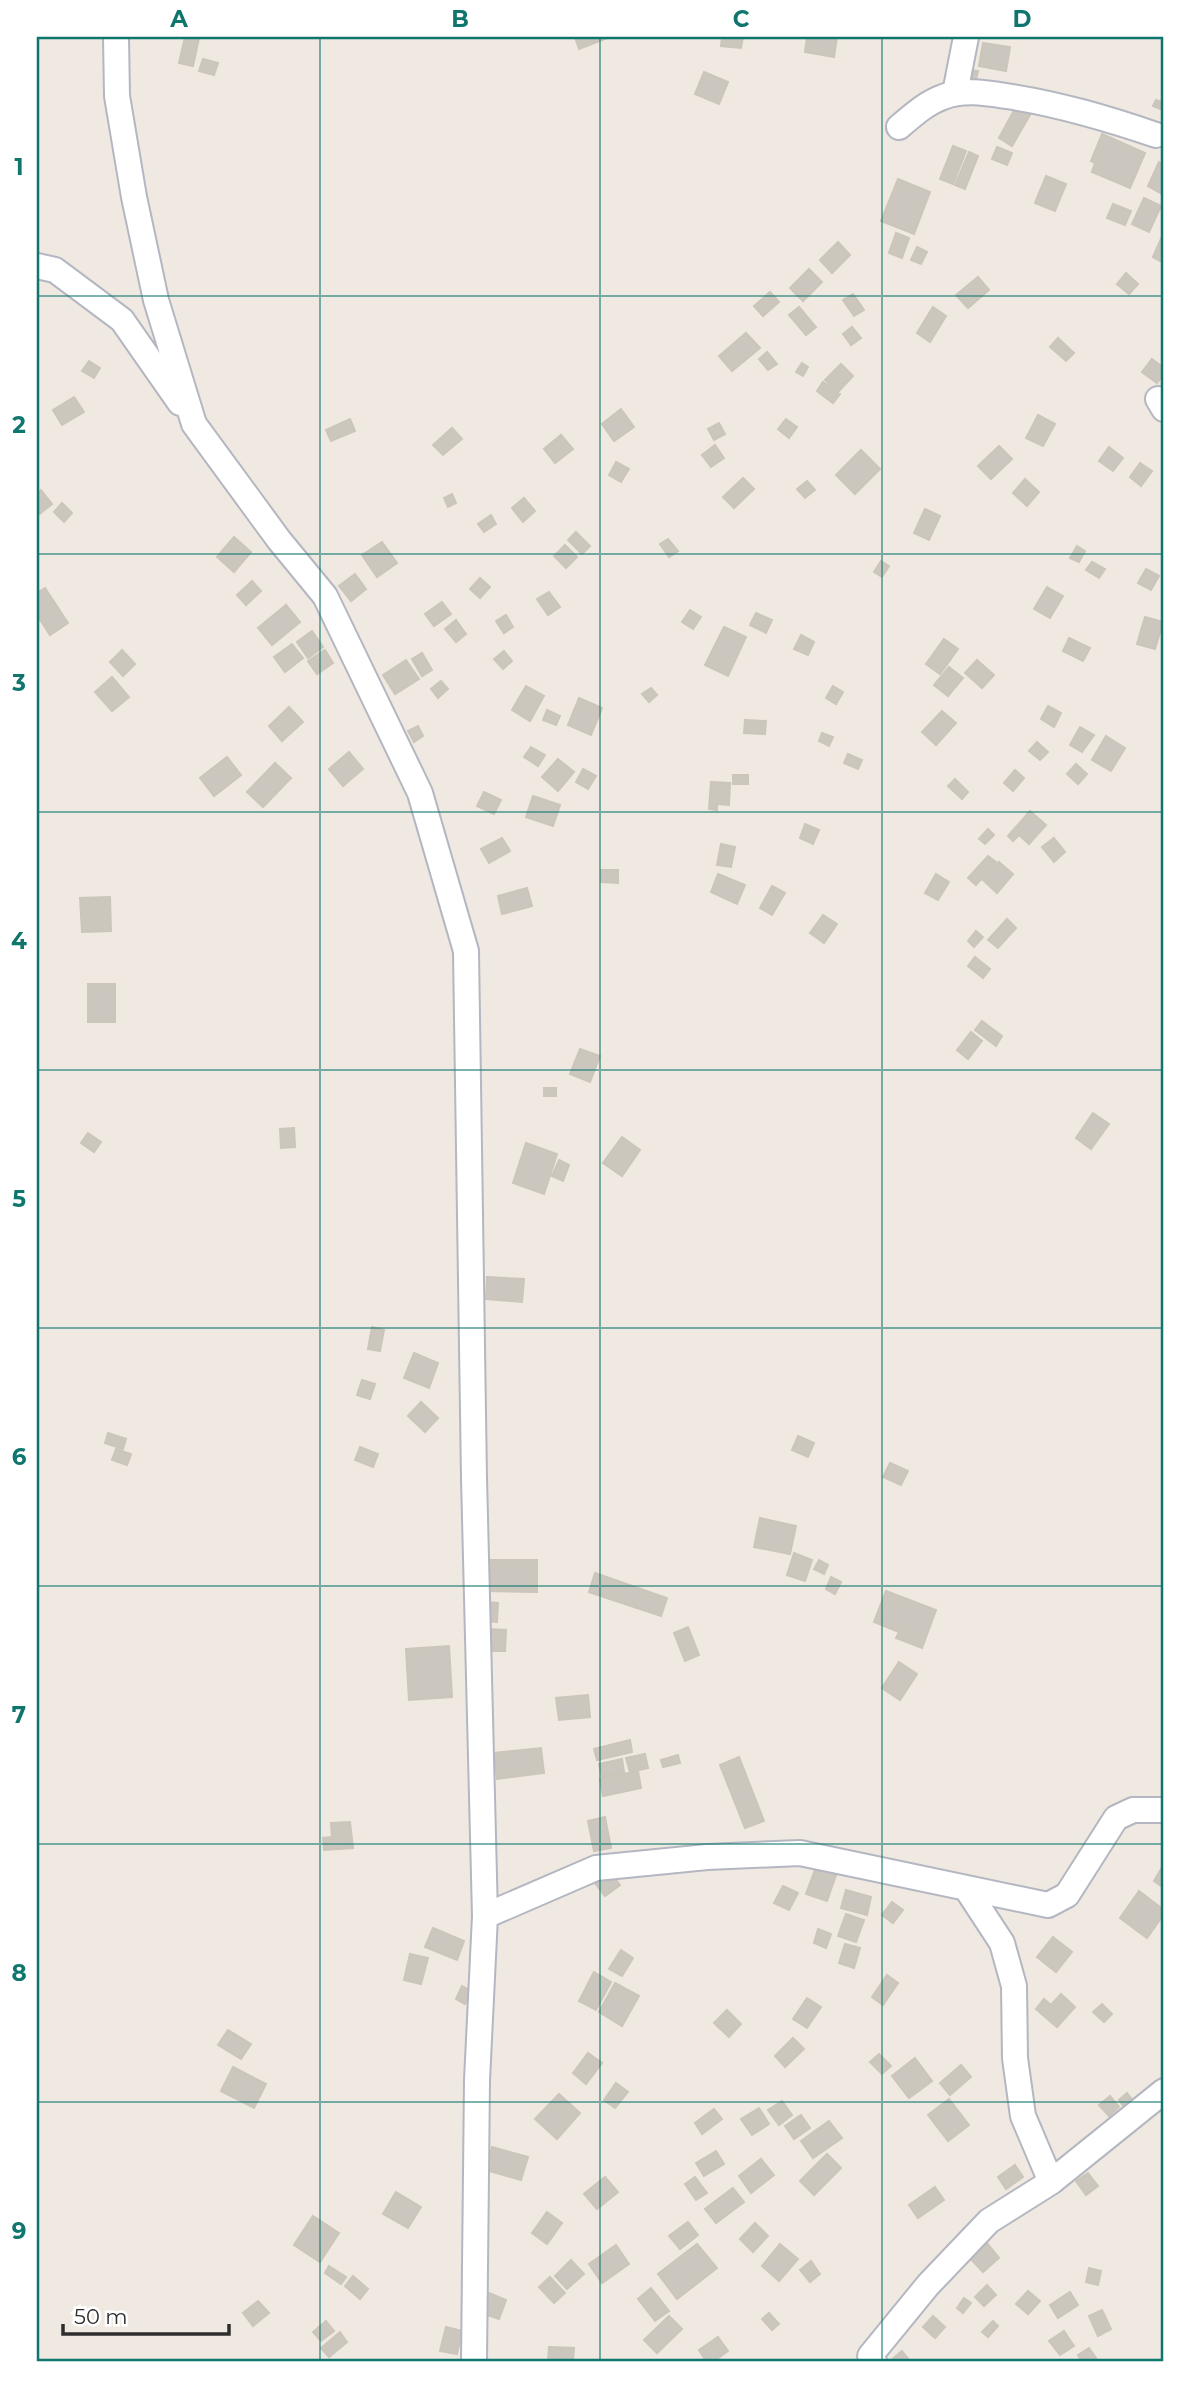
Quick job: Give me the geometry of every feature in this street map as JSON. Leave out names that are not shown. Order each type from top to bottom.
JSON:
[{"type":"street","points":[[116,37],[117,96],[134,197],[156,300],[194,424]]},
{"type":"street","points":[[955,93],[966,37]]},
{"type":"street","points":[[899,127],[941,97],[955,93],[980,92],[1089,112],[1156,135]]},
{"type":"street","points":[[37,267],[55,270],[122,320],[279,540],[325,596],[420,793],[466,951],[474,1478],[485,1916],[477,2080],[474,2361]]},
{"type":"street","points":[[485,1916],[596,1868],[707,1857],[800,1853],[1048,1905],[1067,1895],[1116,1818],[1133,1810],[1164,1810]]},
{"type":"street","points":[[966,1888],[1002,1943],[1014,1986],[1015,2058],[1023,2116],[1051,2182]]},
{"type":"street","points":[[873,2361],[870,2356],[903,2315],[989,2221],[1051,2182],[1164,2091]]},
{"type":"building","points":[[185,37],[199,38],[193,66],[179,63]]},
{"type":"building","points":[[575,37],[610,37],[579,49]]},
{"type":"building","points":[[722,37],[743,37],[741,48],[721,46]]},
{"type":"building","points":[[807,37],[837,37],[834,57],[805,52]]},
{"type":"building","points":[[983,43],[1010,47],[1006,71],[979,66]]},
{"type":"building","points":[[203,59],[218,63],[214,75],[199,71]]},
{"type":"building","points":[[964,69],[978,71],[975,85],[961,83]]},
{"type":"building","points":[[704,72],[728,82],[719,104],[695,94]]},
{"type":"building","points":[[1156,100],[1164,103],[1163,110],[1153,106]]},
{"type":"building","points":[[1017,105],[1031,113],[1012,146],[999,138]]},
{"type":"building","points":[[1102,134],[1145,153],[1130,188],[1092,172],[1095,163],[1091,161]]},
{"type":"building","points":[[953,146],[966,151],[953,184],[940,179]]},
{"type":"building","points":[[997,147],[1012,153],[1007,165],[992,159]]},
{"type":"building","points":[[969,152],[978,156],[965,189],[955,185]]},
{"type":"building","points":[[1159,162],[1164,165],[1164,195],[1148,186]]},
{"type":"building","points":[[1046,176],[1066,184],[1055,211],[1035,203]]},
{"type":"building","points":[[898,179],[930,192],[914,234],[881,221]]},
{"type":"building","points":[[1144,198],[1161,206],[1149,232],[1132,224]]},
{"type":"building","points":[[1113,204],[1131,211],[1125,225],[1107,218]]},
{"type":"building","points":[[1164,232],[1164,263],[1153,257]]},
{"type":"building","points":[[896,233],[909,238],[902,258],[889,253]]},
{"type":"building","points":[[838,242],[850,255],[832,273],[820,260]]},
{"type":"building","points":[[917,247],[927,252],[921,264],[911,260]]},
{"type":"building","points":[[809,269],[822,282],[803,301],[790,288]]},
{"type":"building","points":[[1126,273],[1138,284],[1129,294],[1117,284]]},
{"type":"building","points":[[978,277],[989,290],[968,308],[956,295]]},
{"type":"building","points":[[770,292],[779,302],[763,316],[754,306]]},
{"type":"building","points":[[853,294],[864,310],[854,316],[843,300]]},
{"type":"building","points":[[799,307],[816,327],[806,335],[789,315]]},
{"type":"building","points":[[933,307],[946,316],[930,342],[917,333]]},
{"type":"building","points":[[852,327],[861,338],[851,345],[843,334]]},
{"type":"building","points":[[746,333],[760,348],[732,371],[719,356]]},
{"type":"building","points":[[1058,338],[1074,353],[1066,361],[1050,347]]},
{"type":"building","points":[[767,352],[777,364],[768,370],[759,359]]},
{"type":"building","points":[[1152,359],[1164,368],[1164,374],[1157,383],[1142,372]]},
{"type":"building","points":[[89,361],[100,368],[94,378],[82,371]]},
{"type":"building","points":[[802,363],[808,367],[803,376],[796,372]]},
{"type":"building","points":[[841,364],[853,376],[838,392],[825,380]]},
{"type":"building","points":[[823,382],[840,394],[833,403],[817,391]]},
{"type":"building","points":[[74,397],[84,412],[62,425],[53,410]]},
{"type":"building","points":[[621,409],[634,427],[614,441],[602,424]]},
{"type":"building","points":[[1038,415],[1055,424],[1043,446],[1026,438]]},
{"type":"building","points":[[350,419],[355,431],[331,441],[326,430]]},
{"type":"building","points":[[786,419],[797,427],[789,438],[778,429]]},
{"type":"building","points":[[719,423],[725,434],[714,440],[708,429]]},
{"type":"building","points":[[452,428],[462,439],[443,455],[433,445]]},
{"type":"building","points":[[561,435],[573,449],[555,463],[544,449]]},
{"type":"building","points":[[715,445],[724,458],[711,467],[702,455]]},
{"type":"building","points":[[999,446],[1012,459],[991,479],[978,466]]},
{"type":"building","points":[[1109,447],[1123,458],[1113,471],[1099,461]]},
{"type":"building","points":[[861,450],[880,469],[855,494],[836,475]]},
{"type":"building","points":[[616,462],[629,469],[621,482],[609,475]]},
{"type":"building","points":[[1140,463],[1152,471],[1141,486],[1130,477]]},
{"type":"building","points":[[743,478],[754,489],[734,508],[723,497]]},
{"type":"building","points":[[1025,479],[1039,492],[1027,506],[1013,493]]},
{"type":"building","points":[[807,481],[815,490],[805,498],[797,489]]},
{"type":"building","points":[[41,490],[52,504],[37,516],[37,494]]},
{"type":"building","points":[[452,494],[456,503],[448,507],[444,498]]},
{"type":"building","points":[[524,498],[535,511],[523,522],[512,508]]},
{"type":"building","points":[[62,503],[72,513],[64,522],[54,512]]},
{"type":"building","points":[[925,509],[940,516],[929,540],[914,533]]},
{"type":"building","points":[[491,515],[496,524],[484,532],[478,524]]},
{"type":"building","points":[[576,532],[590,546],[582,554],[568,540]]},
{"type":"building","points":[[234,537],[251,552],[234,572],[217,557]]},
{"type":"building","points":[[668,539],[678,551],[669,557],[660,544]]},
{"type":"building","points":[[382,542],[397,563],[377,577],[362,555]]},
{"type":"building","points":[[565,545],[577,557],[566,568],[554,556]]},
{"type":"building","points":[[1077,546],[1085,551],[1079,562],[1070,558]]},
{"type":"building","points":[[881,561],[889,566],[882,577],[874,572]]},
{"type":"building","points":[[1092,562],[1105,569],[1099,578],[1086,570]]},
{"type":"building","points":[[1146,569],[1159,576],[1151,590],[1138,583]]},
{"type":"building","points":[[355,574],[366,589],[351,601],[339,586]]},
{"type":"building","points":[[480,578],[490,587],[480,598],[470,589]]},
{"type":"building","points":[[252,581],[261,591],[246,605],[237,595]]},
{"type":"building","points":[[1047,587],[1063,596],[1050,618],[1034,609]]},
{"type":"building","points":[[45,588],[68,623],[50,635],[37,615],[37,593]]},
{"type":"building","points":[[549,592],[560,607],[548,615],[537,599]]},
{"type":"building","points":[[442,602],[451,614],[434,626],[425,614]]},
{"type":"building","points":[[286,605],[300,622],[272,645],[258,628]]},
{"type":"building","points":[[690,610],[701,617],[693,629],[682,622]]},
{"type":"building","points":[[756,613],[772,620],[766,633],[750,625]]},
{"type":"building","points":[[506,615],[513,627],[504,633],[496,621]]},
{"type":"building","points":[[1145,617],[1163,622],[1155,649],[1137,644]]},
{"type":"building","points":[[456,620],[466,634],[456,642],[445,629]]},
{"type":"building","points":[[724,627],[746,637],[728,676],[705,665]]},
{"type":"building","points":[[312,631],[323,647],[308,658],[297,642]]},
{"type":"building","points":[[801,635],[814,642],[808,655],[794,649]]},
{"type":"building","points":[[1069,638],[1090,648],[1083,661],[1063,651]]},
{"type":"building","points":[[944,639],[958,649],[940,674],[926,664]]},
{"type":"building","points":[[292,644],[303,658],[285,672],[274,657]]},
{"type":"building","points":[[122,650],[135,664],[123,676],[110,662]]},
{"type":"building","points":[[325,650],[333,663],[317,674],[308,661]]},
{"type":"building","points":[[504,651],[512,661],[503,669],[494,659]]},
{"type":"building","points":[[422,653],[432,670],[422,676],[412,659]]},
{"type":"building","points":[[406,660],[419,679],[395,694],[383,675]]},
{"type":"building","points":[[977,660],[994,675],[982,688],[965,673]]},
{"type":"building","points":[[949,667],[963,678],[948,696],[934,685]]},
{"type":"building","points":[[112,677],[129,697],[112,711],[95,692]]},
{"type":"building","points":[[441,681],[448,689],[438,698],[431,689]]},
{"type":"building","points":[[526,686],[544,696],[530,721],[512,710]]},
{"type":"building","points":[[833,686],[843,692],[836,704],[826,698]]},
{"type":"building","points":[[651,688],[657,695],[649,702],[642,694]]},
{"type":"building","points":[[579,698],[602,708],[591,735],[568,725]]},
{"type":"building","points":[[1048,706],[1061,713],[1054,727],[1041,719]]},
{"type":"building","points":[[289,707],[303,722],[282,741],[269,726]]},
{"type":"building","points":[[547,710],[560,716],[556,725],[543,720]]},
{"type":"building","points":[[942,711],[956,723],[936,745],[922,732]]},
{"type":"building","points":[[745,720],[766,721],[765,734],[744,733]]},
{"type":"building","points":[[418,726],[423,736],[414,742],[408,731]]},
{"type":"building","points":[[1080,727],[1094,735],[1082,752],[1070,745]]},
{"type":"building","points":[[822,733],[833,737],[829,746],[819,741]]},
{"type":"building","points":[[1106,736],[1125,748],[1111,771],[1092,760]]},
{"type":"building","points":[[1037,742],[1048,752],[1040,760],[1029,751]]},
{"type":"building","points":[[531,747],[545,755],[538,766],[524,757]]},
{"type":"building","points":[[349,752],[363,769],[343,786],[329,769]]},
{"type":"building","points":[[848,754],[862,760],[858,769],[844,763]]},
{"type":"building","points":[[227,757],[241,775],[214,796],[200,778]]},
{"type":"building","points":[[558,759],[574,772],[558,791],[542,777]]},
{"type":"building","points":[[275,763],[291,778],[263,807],[247,792]]},
{"type":"building","points":[[1076,764],[1087,774],[1078,784],[1067,774]]},
{"type":"building","points":[[583,769],[596,776],[588,789],[576,782]]},
{"type":"building","points":[[1015,770],[1024,778],[1013,791],[1004,783]]},
{"type":"building","points":[[733,775],[748,775],[748,784],[733,784]]},
{"type":"building","points":[[955,779],[968,792],[962,799],[948,786]]},
{"type":"building","points":[[711,782],[730,783],[729,805],[717,804],[717,810],[709,809]]},
{"type":"building","points":[[484,792],[501,800],[494,814],[477,806]]},
{"type":"building","points":[[533,796],[560,805],[553,826],[526,817]]},
{"type":"building","points":[[1030,811],[1046,825],[1029,844],[1019,835],[1013,841],[1008,836]]},
{"type":"building","points":[[805,824],[819,830],[813,844],[800,838]]},
{"type":"building","points":[[988,829],[994,835],[985,844],[979,839]]},
{"type":"building","points":[[502,838],[510,851],[489,863],[481,849]]},
{"type":"building","points":[[1054,838],[1065,852],[1054,862],[1042,847]]},
{"type":"building","points":[[721,844],[735,847],[731,867],[717,865]]},
{"type":"building","points":[[988,856],[996,862],[976,885],[968,878]]},
{"type":"building","points":[[999,862],[1013,874],[997,893],[983,880]]},
{"type":"building","points":[[601,870],[618,870],[618,883],[601,882]]},
{"type":"building","points":[[718,874],[745,885],[737,904],[711,892]]},
{"type":"building","points":[[936,874],[949,882],[938,900],[925,893]]},
{"type":"building","points":[[772,886],[785,893],[772,915],[760,908]]},
{"type":"building","points":[[527,888],[532,906],[502,914],[498,896]]},
{"type":"building","points":[[110,897],[111,931],[82,932],[80,898]]},
{"type":"building","points":[[823,915],[837,924],[824,943],[810,933]]},
{"type":"building","points":[[1007,919],[1016,928],[998,948],[988,940]]},
{"type":"building","points":[[976,931],[983,937],[974,947],[968,941]]},
{"type":"building","points":[[975,957],[990,969],[983,978],[968,966]]},
{"type":"building","points":[[88,984],[115,984],[115,1022],[88,1022]]},
{"type":"building","points":[[982,1021],[1002,1036],[996,1046],[975,1030]]},
{"type":"building","points":[[971,1032],[982,1041],[968,1059],[957,1050]]},
{"type":"building","points":[[580,1049],[600,1056],[590,1082],[570,1074]]},
{"type":"building","points":[[544,1088],[556,1088],[556,1096],[544,1096]]},
{"type":"building","points":[[1093,1113],[1109,1124],[1091,1149],[1076,1138]]},
{"type":"building","points":[[294,1128],[295,1147],[281,1148],[280,1129]]},
{"type":"building","points":[[88,1133],[101,1142],[94,1152],[81,1143]]},
{"type":"building","points":[[622,1137],[640,1150],[622,1176],[603,1163]]},
{"type":"building","points":[[526,1143],[557,1154],[544,1194],[513,1183]]},
{"type":"building","points":[[559,1160],[569,1165],[563,1181],[552,1176]]},
{"type":"building","points":[[487,1277],[524,1279],[522,1302],[486,1299]]},
{"type":"building","points":[[372,1327],[384,1330],[380,1351],[368,1349]]},
{"type":"building","points":[[414,1353],[438,1363],[429,1388],[404,1378]]},
{"type":"building","points":[[362,1380],[375,1384],[370,1399],[357,1395]]},
{"type":"building","points":[[421,1402],[438,1418],[425,1432],[408,1416]]},
{"type":"building","points":[[108,1433],[126,1439],[123,1449],[105,1443]]},
{"type":"building","points":[[798,1436],[814,1443],[808,1457],[792,1450]]},
{"type":"building","points":[[360,1447],[378,1454],[373,1467],[355,1460]]},
{"type":"building","points":[[116,1449],[131,1454],[127,1465],[112,1460]]},
{"type":"building","points":[[890,1463],[908,1471],[901,1485],[883,1477]]},
{"type":"building","points":[[760,1518],[796,1526],[790,1554],[754,1547]]},
{"type":"building","points":[[794,1553],[812,1560],[805,1581],[787,1575]]},
{"type":"building","points":[[485,1560],[537,1560],[537,1592],[485,1591]]},
{"type":"building","points":[[819,1560],[828,1565],[824,1574],[814,1569]]},
{"type":"building","points":[[595,1573],[667,1598],[661,1616],[589,1592]]},
{"type":"building","points":[[831,1577],[841,1582],[835,1594],[826,1589]]},
{"type":"building","points":[[886,1591],[936,1610],[922,1648],[896,1638],[899,1632],[874,1622]]},
{"type":"building","points":[[487,1602],[498,1603],[497,1622],[486,1621]]},
{"type":"building","points":[[688,1627],[699,1655],[685,1661],[674,1633]]},
{"type":"building","points":[[488,1629],[506,1630],[505,1651],[487,1651]]},
{"type":"building","points":[[449,1646],[452,1697],[409,1700],[406,1649]]},
{"type":"building","points":[[899,1662],[917,1674],[900,1700],[882,1688]]},
{"type":"building","points":[[588,1695],[590,1717],[559,1720],[556,1698]]},
{"type":"building","points":[[630,1740],[632,1752],[597,1760],[594,1749]]},
{"type":"building","points":[[541,1748],[544,1773],[497,1779],[494,1753]]},
{"type":"building","points":[[645,1754],[648,1768],[630,1772],[626,1758]]},
{"type":"building","points":[[678,1755],[680,1763],[663,1767],[661,1760]]},
{"type":"building","points":[[739,1757],[764,1821],[745,1828],[720,1765]]},
{"type":"building","points":[[622,1759],[624,1772],[602,1777],[599,1764]]},
{"type":"building","points":[[638,1771],[641,1788],[603,1796],[600,1779]]},
{"type":"building","points":[[605,1817],[611,1848],[594,1851],[588,1821]]},
{"type":"building","points":[[350,1822],[353,1848],[324,1850],[323,1838],[332,1837],[331,1823]]},
{"type":"building","points":[[1164,1864],[1164,1888],[1154,1881]]},
{"type":"building","points":[[816,1867],[836,1875],[827,1901],[806,1894]]},
{"type":"building","points":[[609,1870],[620,1885],[605,1896],[594,1882]]},
{"type":"building","points":[[783,1886],[798,1893],[789,1910],[774,1903]]},
{"type":"building","points":[[846,1890],[871,1897],[867,1915],[841,1908]]},
{"type":"building","points":[[1139,1891],[1164,1910],[1147,1938],[1120,1918]]},
{"type":"building","points":[[892,1902],[903,1910],[893,1923],[882,1915]]},
{"type":"building","points":[[846,1914],[864,1920],[856,1942],[838,1936]]},
{"type":"building","points":[[433,1928],[464,1941],[457,1960],[425,1947]]},
{"type":"building","points":[[818,1929],[831,1934],[826,1948],[814,1943]]},
{"type":"building","points":[[1053,1937],[1072,1952],[1056,1972],[1037,1957]]},
{"type":"building","points":[[845,1944],[860,1948],[854,1968],[839,1963]]},
{"type":"building","points":[[621,1950],[633,1958],[622,1976],[609,1969]]},
{"type":"building","points":[[410,1954],[428,1958],[421,1984],[404,1980]]},
{"type":"building","points":[[594,1972],[611,1982],[596,2010],[579,2001]]},
{"type":"building","points":[[887,1975],[898,1983],[883,2005],[872,1997]]},
{"type":"building","points":[[615,1983],[639,1996],[622,2026],[599,2012]]},
{"type":"building","points":[[462,1986],[471,1991],[465,2004],[456,1999]]},
{"type":"building","points":[[1061,1994],[1075,2007],[1057,2027],[1036,2009],[1044,1999],[1051,2005]]},
{"type":"building","points":[[807,1998],[821,2007],[807,2028],[793,2019]]},
{"type":"building","points":[[1102,2004],[1112,2014],[1104,2022],[1093,2012]]},
{"type":"building","points":[[727,2010],[741,2024],[729,2037],[714,2023]]},
{"type":"building","points":[[228,2030],[251,2044],[241,2059],[218,2045]]},
{"type":"building","points":[[793,2038],[804,2049],[785,2067],[775,2056]]},
{"type":"building","points":[[588,2053],[602,2063],[586,2084],[573,2073]]},
{"type":"building","points":[[879,2054],[891,2066],[882,2074],[870,2062]]},
{"type":"building","points":[[915,2058],[932,2081],[909,2098],[892,2076]]},
{"type":"building","points":[[961,2065],[971,2077],[950,2095],[940,2083]]},
{"type":"building","points":[[233,2067],[266,2084],[254,2108],[221,2091]]},
{"type":"building","points":[[616,2083],[628,2092],[615,2108],[604,2100]]},
{"type":"building","points":[[1127,2093],[1137,2106],[1128,2113],[1119,2100]]},
{"type":"building","points":[[559,2094],[580,2113],[557,2139],[535,2119]]},
{"type":"building","points":[[1110,2096],[1119,2107],[1109,2116],[1099,2105]]},
{"type":"building","points":[[949,2099],[969,2125],[948,2141],[928,2115]]},
{"type":"building","points":[[782,2101],[792,2115],[779,2125],[768,2110]]},
{"type":"building","points":[[759,2108],[769,2124],[752,2135],[741,2119]]},
{"type":"building","points":[[714,2109],[722,2119],[702,2134],[695,2123]]},
{"type":"building","points":[[801,2115],[810,2128],[794,2139],[785,2126]]},
{"type":"building","points":[[829,2121],[842,2138],[813,2158],[801,2141]]},
{"type":"building","points":[[492,2147],[528,2157],[521,2180],[486,2170]]},
{"type":"building","points":[[716,2151],[724,2164],[704,2176],[696,2163]]},
{"type":"building","points":[[827,2154],[841,2168],[814,2195],[800,2181]]},
{"type":"building","points":[[761,2159],[774,2175],[751,2193],[739,2176]]},
{"type":"building","points":[[1015,2165],[1023,2177],[1006,2189],[998,2177]]},
{"type":"building","points":[[1088,2173],[1098,2186],[1086,2195],[1076,2181]]},
{"type":"building","points":[[605,2177],[618,2192],[597,2209],[584,2194]]},
{"type":"building","points":[[695,2177],[707,2193],[696,2200],[685,2184]]},
{"type":"building","points":[[935,2187],[944,2200],[918,2218],[909,2205]]},
{"type":"building","points":[[733,2188],[744,2202],[716,2223],[705,2209]]},
{"type":"building","points":[[396,2192],[421,2207],[408,2228],[383,2214]]},
{"type":"building","points":[[547,2212],[562,2223],[547,2244],[532,2233]]},
{"type":"building","points":[[313,2216],[339,2233],[320,2262],[294,2245]]},
{"type":"building","points":[[688,2222],[698,2235],[680,2249],[669,2236]]},
{"type":"building","points":[[755,2223],[768,2236],[753,2252],[740,2239]]},
{"type":"building","points":[[987,2243],[999,2258],[983,2272],[970,2258]]},
{"type":"building","points":[[697,2244],[717,2268],[677,2299],[658,2274]]},
{"type":"building","points":[[780,2244],[798,2259],[779,2281],[762,2266]]},
{"type":"building","points":[[616,2245],[629,2264],[602,2283],[589,2264]]},
{"type":"building","points":[[571,2260],[584,2274],[567,2289],[555,2276]]},
{"type":"building","points":[[811,2261],[820,2274],[810,2282],[800,2270]]},
{"type":"building","points":[[329,2266],[346,2277],[341,2284],[325,2273]]},
{"type":"building","points":[[1089,2268],[1101,2271],[1098,2285],[1086,2282]]},
{"type":"building","points":[[353,2276],[368,2289],[360,2299],[345,2286]]},
{"type":"building","points":[[550,2277],[565,2293],[554,2303],[539,2287]]},
{"type":"building","points":[[987,2285],[996,2295],[984,2306],[975,2297]]},
{"type":"building","points":[[651,2288],[669,2311],[655,2321],[638,2299]]},
{"type":"building","points":[[1028,2291],[1040,2301],[1028,2314],[1016,2304]]},
{"type":"building","points":[[1070,2292],[1078,2305],[1058,2318],[1050,2305]]},
{"type":"building","points":[[489,2293],[506,2300],[499,2319],[481,2313]]},
{"type":"building","points":[[964,2298],[971,2303],[963,2313],[957,2308]]},
{"type":"building","points":[[258,2301],[269,2313],[253,2326],[243,2313]]},
{"type":"building","points":[[1102,2310],[1111,2329],[1098,2336],[1089,2316]]},
{"type":"building","points":[[769,2313],[779,2324],[772,2330],[762,2319]]},
{"type":"building","points":[[669,2316],[682,2329],[657,2353],[644,2340]]},
{"type":"building","points":[[933,2316],[945,2327],[935,2338],[923,2327]]},
{"type":"building","points":[[326,2321],[334,2331],[321,2341],[313,2332]]},
{"type":"building","points":[[993,2321],[998,2326],[988,2337],[982,2332]]},
{"type":"building","points":[[446,2327],[462,2331],[457,2354],[440,2351]]},
{"type":"building","points":[[1064,2331],[1074,2346],[1060,2355],[1049,2341]]},
{"type":"building","points":[[340,2332],[347,2342],[329,2357],[321,2348]]},
{"type":"building","points":[[718,2337],[728,2351],[714,2361],[706,2361],[699,2350]]},
{"type":"building","points":[[549,2347],[574,2348],[573,2361],[548,2361]]},
{"type":"building","points":[[1089,2348],[1096,2358],[1081,2361],[1078,2355]]},
{"type":"building","points":[[902,2351],[910,2361],[890,2361]]}]
